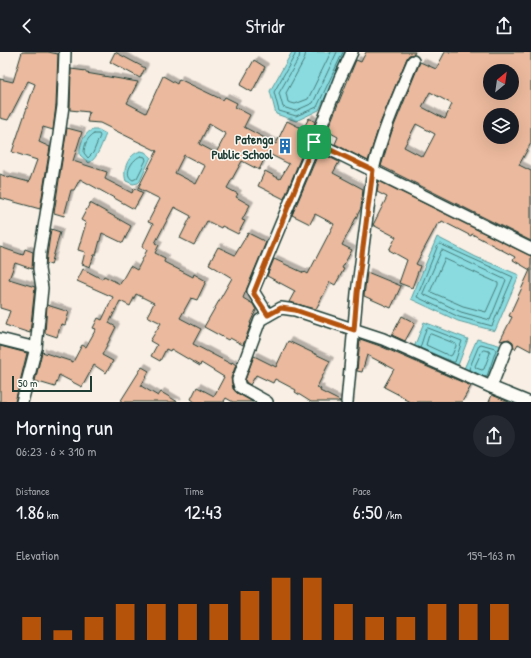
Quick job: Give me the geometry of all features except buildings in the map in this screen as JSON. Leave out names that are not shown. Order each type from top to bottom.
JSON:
[{"type":"street","points":[[22,402],[36,348],[42,288],[39,269],[40,252],[63,106],[65,52]]},
{"type":"street","points":[[268,315],[254,292],[340,78],[352,52]]},
{"type":"street","points":[[347,402],[357,293],[373,170],[388,119],[413,61]]},
{"type":"street","points":[[314,142],[531,249]]},
{"type":"street","points":[[267,402],[240,387],[238,380],[260,320],[281,308],[295,310],[383,339],[528,402]]},
{"type":"street","points":[[0,339],[36,348]]},
{"type":"street","points":[[491,387],[507,346]]},
{"type":"water","points":[[292,52],[347,52],[319,110],[296,121],[276,114],[270,91]]},
{"type":"water","points":[[92,130],[99,130],[106,134],[95,158],[89,163],[80,155],[80,148],[86,134]]},
{"type":"water","points":[[141,151],[145,152],[151,157],[140,181],[133,184],[126,181],[126,167],[129,159]]},
{"type":"water","points":[[437,237],[476,257],[519,275],[495,331],[458,321],[411,299]]},
{"type":"water","points":[[424,322],[468,339],[457,368],[413,350]]},
{"type":"water","points":[[477,339],[502,346],[488,383],[463,371]]},
{"type":"place","name":"Patenga Public School","points":[[285,146]]},
{"type":"route","points":[[314,142],[373,170],[357,293],[354,330],[295,310],[281,308],[268,315],[254,294],[272,244],[314,142]]}]
